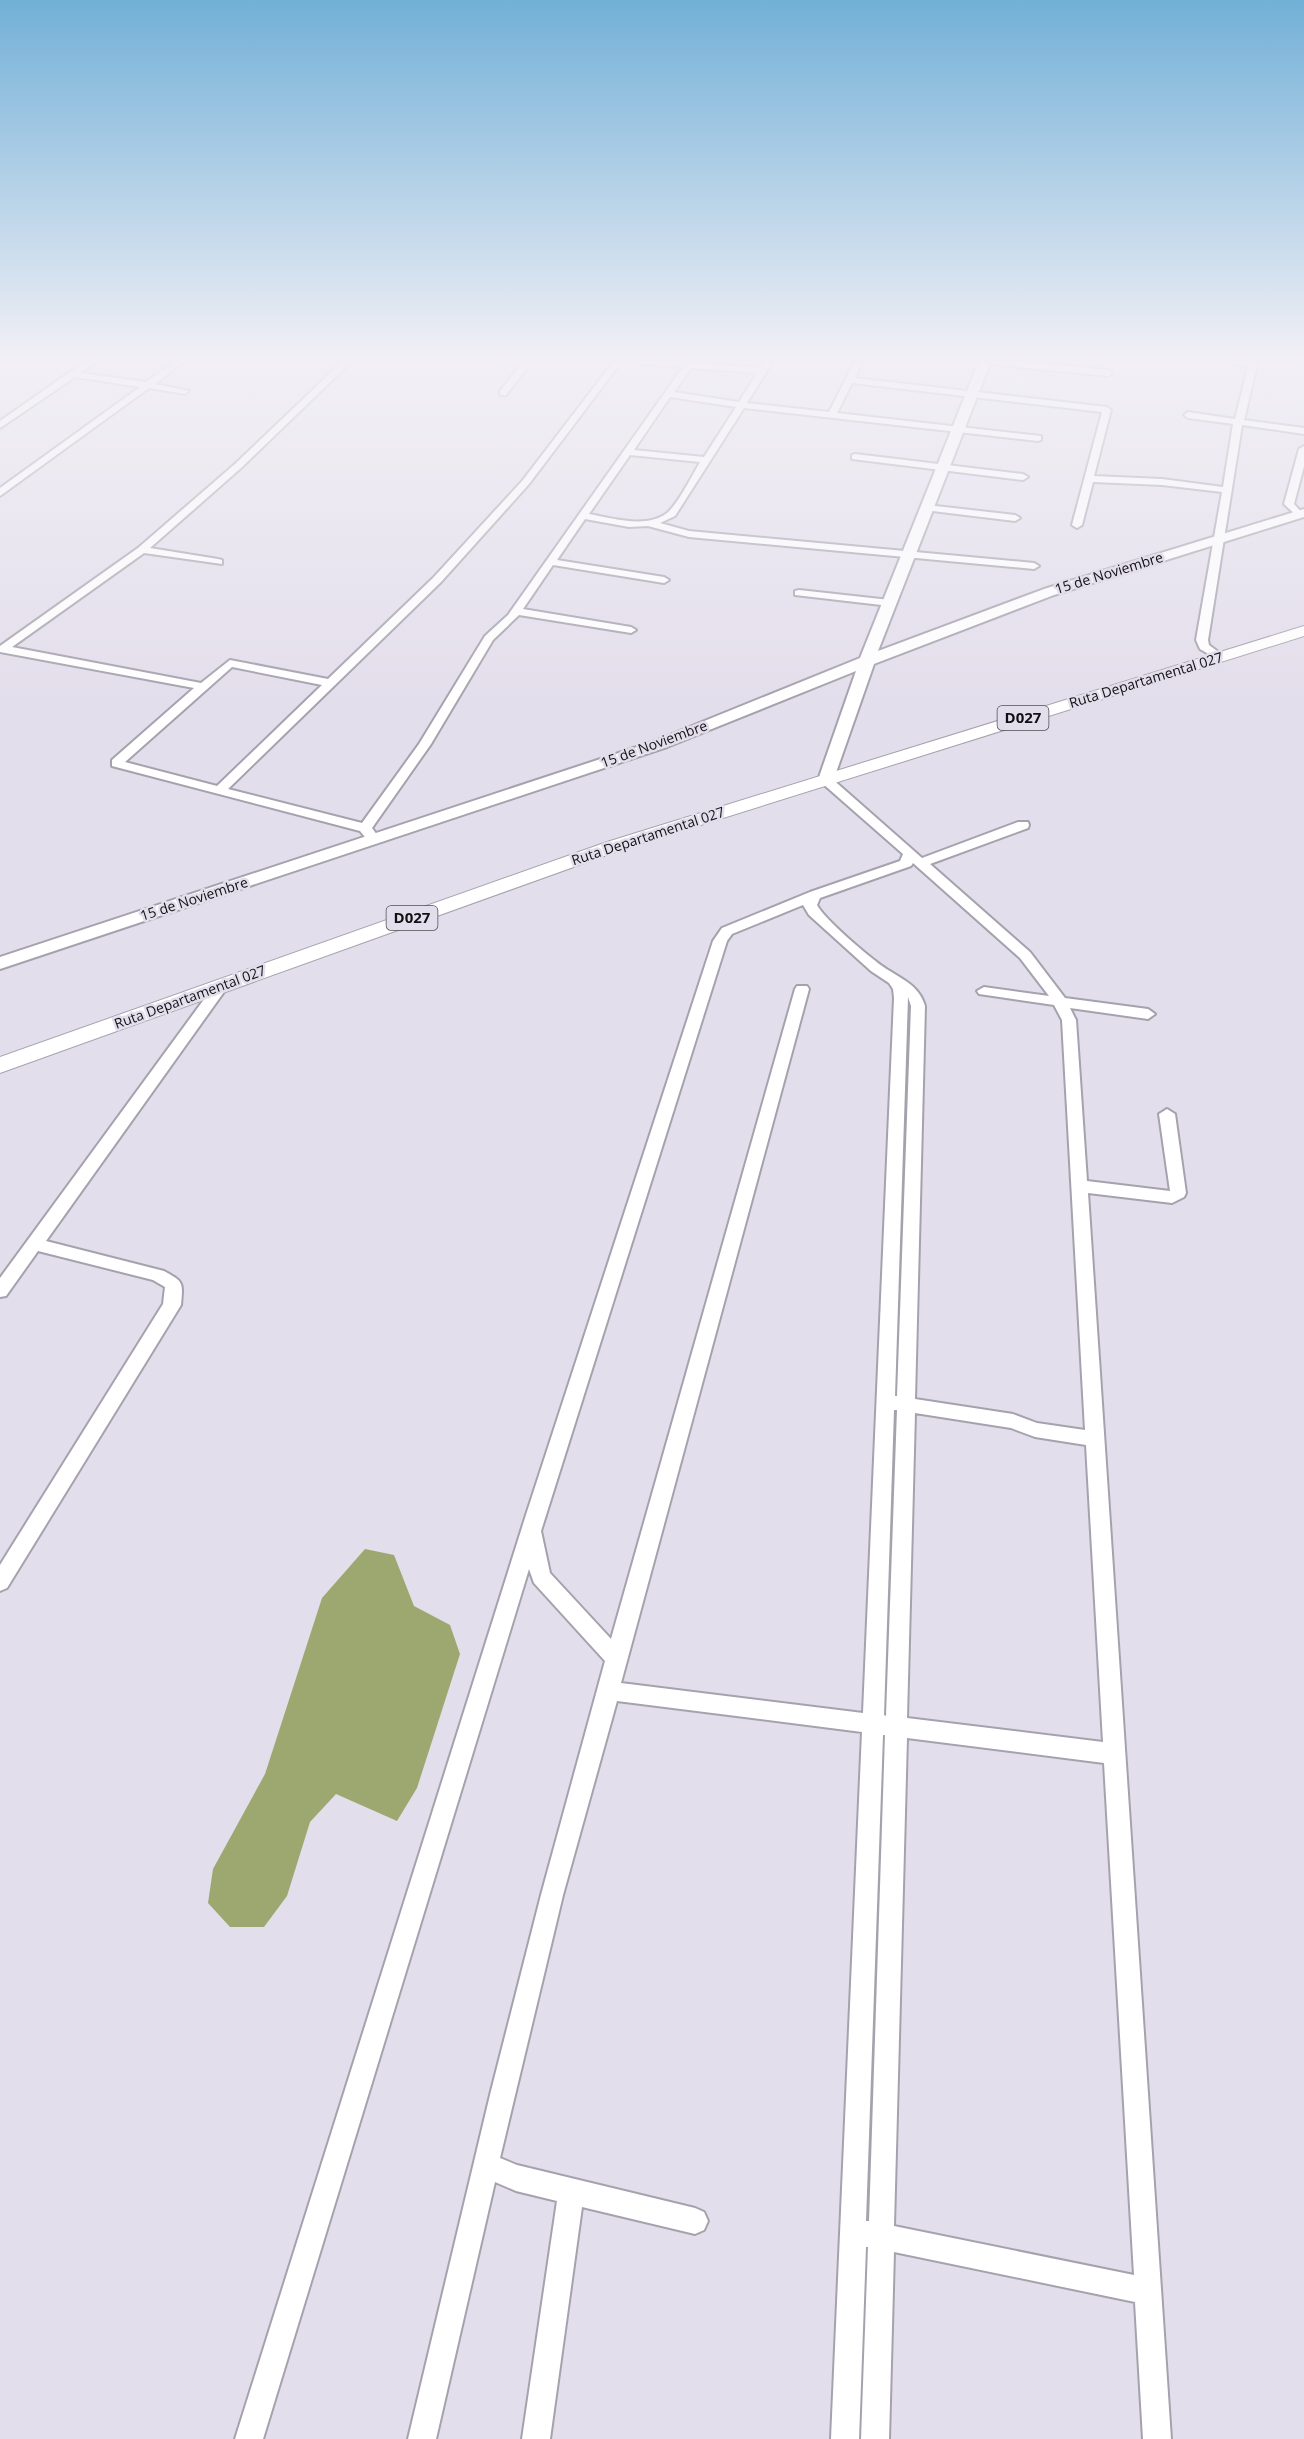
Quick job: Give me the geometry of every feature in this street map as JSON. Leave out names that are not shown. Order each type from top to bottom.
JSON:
[{"type":"main road","name":"Ruta Departamental 027","points":[[0,1065],[614,846],[1304,631]]},
{"type":"street","points":[[2,490],[23,475]]},
{"type":"street","points":[[2,650],[142,550],[228,475]]},
{"type":"street","points":[[219,791],[437,580],[532,475]]},
{"type":"street","points":[[330,683],[230,663],[116,763],[370,833],[489,638],[516,611],[611,475]]},
{"type":"street","points":[[651,524],[663,521],[672,514],[697,475]]},
{"type":"street","points":[[940,475],[867,661],[826,780],[1025,955],[1062,1003],[1069,1020],[1157,2439]]},
{"type":"street","points":[[1004,475],[1023,477]]},
{"type":"street","points":[[1077,525],[1090,475]]},
{"type":"street","points":[[1219,657],[1204,646],[1202,640],[1230,475]]},
{"type":"street","points":[[1297,475],[1289,504],[1302,514]]},
{"type":"street","points":[[1089,479],[1150,481],[1227,490]]},
{"type":"street","points":[[927,508],[1015,518]]},
{"type":"street","name":"15 de Noviembre","points":[[0,963],[370,833],[661,744],[867,661],[1049,592],[1302,514]]},
{"type":"street","points":[[583,516],[651,524],[689,534],[1034,566]]},
{"type":"street","points":[[142,550],[218,562]]},
{"type":"street","points":[[551,562],[664,580]]},
{"type":"street","points":[[799,593],[890,603]]},
{"type":"street","points":[[516,611],[631,630]]},
{"type":"street","points":[[2,650],[205,687]]},
{"type":"street","points":[[249,2439],[535,1518],[720,941],[727,931],[815,896],[916,858],[1023,825]]},
{"type":"street","points":[[815,896],[810,905],[814,912],[876,968],[894,980],[900,989],[901,998],[896,1403],[885,1726],[881,2237],[875,2439]]},
{"type":"street","points":[[0,1291],[221,986]]},
{"type":"street","points":[[422,2439],[552,1895],[802,989]]},
{"type":"street","points":[[984,991],[1148,1014]]},
{"type":"street","points":[[1079,1186],[1172,1197],[1178,1193],[1167,1114]]},
{"type":"street","points":[[0,1582],[172,1305],[174,1284],[158,1275],[35,1244]]},
{"type":"street","points":[[896,1403],[1013,1420],[1035,1430],[1095,1439]]},
{"type":"street","points":[[535,1518],[534,1553],[541,1577],[616,1659]]},
{"type":"street","points":[[609,1691],[1115,1754]]},
{"type":"street","points":[[845,2439],[854,2231],[885,1726]]},
{"type":"street","points":[[486,2165],[516,2178],[695,2221]]},
{"type":"street","points":[[536,2439],[571,2191]]},
{"type":"street","points":[[854,2231],[1148,2291]]},
{"type":"green space","points":[[365,1549],[394,1555],[414,1606],[450,1625],[460,1654],[417,1788],[397,1821],[336,1794],[310,1822],[287,1896],[264,1927],[230,1927],[208,1903],[213,1869],[265,1774],[322,1598]]}]
